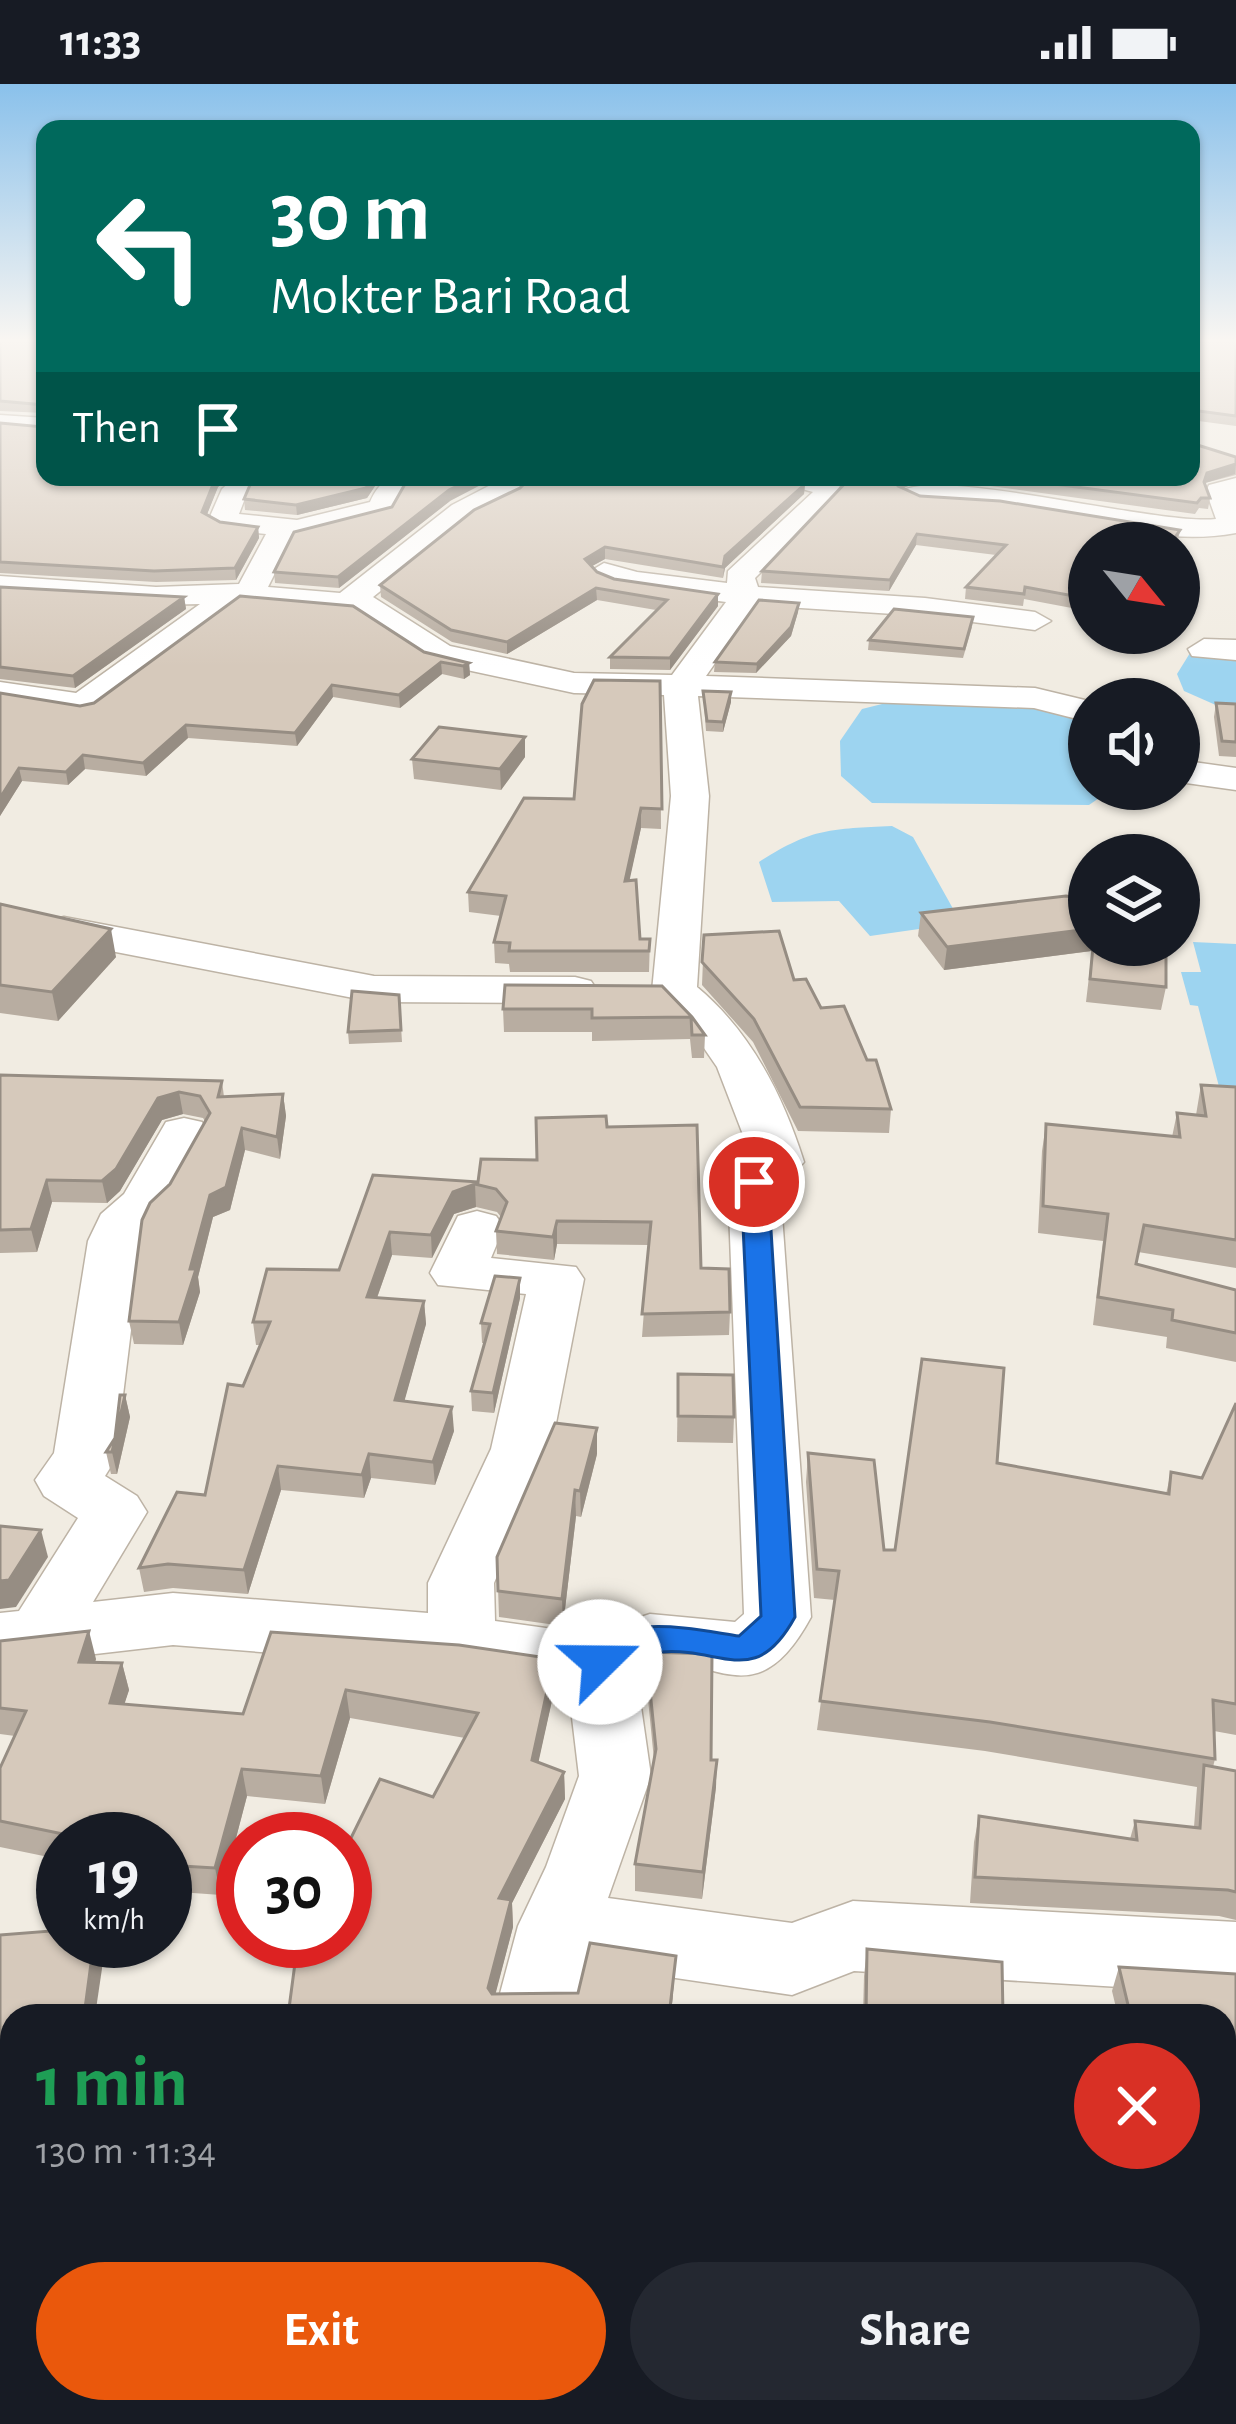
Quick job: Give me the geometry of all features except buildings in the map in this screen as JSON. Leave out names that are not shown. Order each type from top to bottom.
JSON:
[{"type":"street","points":[[240,486],[222,521],[297,529]]},
{"type":"street","points":[[0,692],[82,704],[241,594],[281,533],[382,507],[392,486]]},
{"type":"street","points":[[346,603],[462,511],[512,486]]},
{"type":"street","points":[[747,595],[739,578],[841,490],[825,486]]},
{"type":"street","points":[[911,488],[1035,503],[1107,522],[1193,532],[1232,526],[1219,491],[1236,486]]},
{"type":"street","points":[[604,572],[747,595],[925,607],[1035,621]]},
{"type":"street","points":[[0,585],[364,604],[440,654],[574,683],[862,689],[1035,698],[1068,707]]},
{"type":"street","points":[[674,991],[690,796],[680,688],[747,595]]},
{"type":"street","points":[[1200,774],[1236,779]]},
{"type":"street","points":[[64,930],[374,989],[674,991],[703,1012],[730,1046],[779,1162],[754,1182],[778,1617],[766,1636],[744,1650],[664,1638],[616,1646],[600,1662]]},
{"type":"street","points":[[20,1636],[115,1512],[66,1480],[84,1460],[115,1241],[127,1214],[144,1204],[184,1133]]},
{"type":"street","points":[[462,1642],[460,1583],[521,1448],[556,1279],[457,1273],[477,1226]]},
{"type":"street","points":[[20,1636],[173,1619],[462,1642],[600,1662]]},
{"type":"street","points":[[539,2004],[557,1926],[584,1867],[615,1776],[600,1662]]},
{"type":"street","points":[[557,1926],[792,1959],[853,1936],[1236,1958]]},
{"type":"water","points":[[1189,654],[1236,655],[1236,706],[1218,706],[1200,698],[1200,678],[1179,678]]},
{"type":"water","points":[[902,699],[1068,713],[1068,805],[872,803],[841,776],[840,741],[862,709]]},
{"type":"water","points":[[892,826],[913,837],[961,923],[870,936],[839,901],[772,902],[759,862],[822,832]]},
{"type":"water","points":[[1200,942],[1236,944],[1236,1102],[1223,1102],[1198,1006],[1190,1005],[1181,972],[1201,972]]},
{"type":"route","points":[[600,1662],[616,1646],[664,1638],[744,1650],[766,1636],[778,1617],[754,1182]]}]
